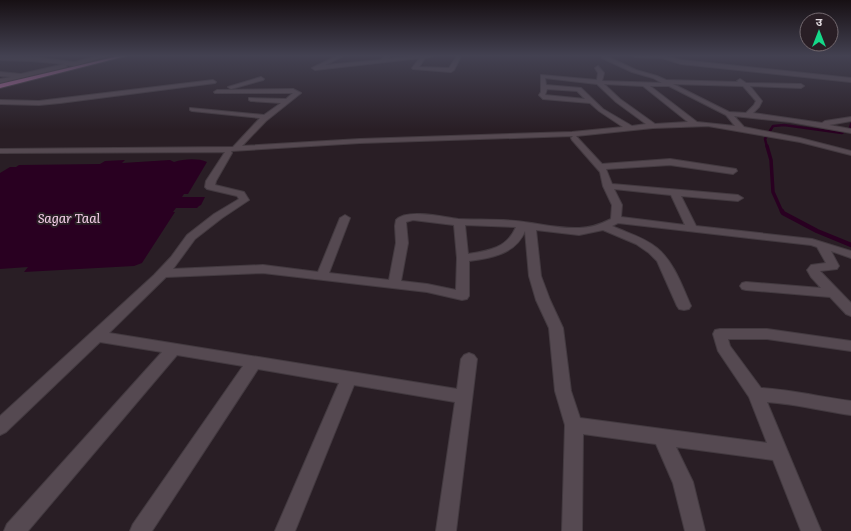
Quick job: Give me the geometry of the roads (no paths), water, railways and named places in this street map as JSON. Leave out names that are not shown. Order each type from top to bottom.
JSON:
[{"type":"main road","points":[[0,85],[17,81]]},
{"type":"main road","points":[[0,85],[18,81]]},
{"type":"street","points":[[217,92],[255,81]]},
{"type":"street","points":[[543,81],[544,92],[542,96],[545,98],[591,101]]},
{"type":"street","points":[[591,81],[645,85],[670,85]]},
{"type":"street","points":[[737,81],[747,86],[759,101],[757,106],[748,114]]},
{"type":"street","points":[[0,102],[38,103],[60,101],[213,82]]},
{"type":"street","points":[[599,82],[619,103],[652,126]]},
{"type":"street","points":[[662,82],[742,83],[801,86]]},
{"type":"street","points":[[662,82],[728,114],[742,129]]},
{"type":"street","points":[[645,85],[695,124]]},
{"type":"street","points":[[543,87],[577,89],[582,91],[606,91]]},
{"type":"street","points":[[0,427],[163,273],[191,237],[218,216],[244,200],[241,194],[210,187],[211,181],[232,151],[265,117],[298,93],[293,91],[217,92]]},
{"type":"street","points":[[582,91],[600,110],[630,128]]},
{"type":"street","points":[[217,92],[214,94],[286,101]]},
{"type":"street","points":[[192,109],[265,117]]},
{"type":"street","points":[[728,114],[748,114],[816,124],[851,131]]},
{"type":"street","points":[[816,124],[851,118]]},
{"type":"street","points":[[0,151],[232,151],[360,141],[572,134],[652,126],[695,124],[724,126],[776,135],[851,153]]},
{"type":"street","points":[[0,156],[232,151],[575,138],[724,126]]},
{"type":"street","points":[[575,138],[604,172],[608,186],[617,205],[616,220]]},
{"type":"street","points":[[792,139],[851,156]]},
{"type":"street","points":[[600,168],[685,162],[733,171]]},
{"type":"street","points":[[608,186],[738,198]]},
{"type":"street","points":[[674,192],[692,228]]},
{"type":"street","points":[[394,284],[402,243],[400,226],[401,220],[412,217],[547,229],[591,231],[605,227],[616,220],[820,244],[851,255]]},
{"type":"street","points":[[322,276],[345,218]]},
{"type":"street","points":[[163,273],[263,270],[427,288],[462,296],[463,258],[459,222]]},
{"type":"street","points":[[463,258],[502,250],[516,239],[526,226]]},
{"type":"street","points":[[526,226],[535,276],[543,300],[556,328],[563,391],[574,425],[572,531]]},
{"type":"street","points":[[605,227],[646,246],[658,255],[663,262],[684,306]]},
{"type":"street","points":[[820,244],[833,266],[815,268],[813,270],[815,274],[851,310]]},
{"type":"street","points":[[746,286],[834,293]]},
{"type":"street","points":[[811,531],[756,394],[723,347],[720,334],[767,334],[851,346]]},
{"type":"street","points":[[96,336],[464,397]]},
{"type":"street","points":[[14,531],[174,349]]},
{"type":"street","points":[[446,531],[469,359]]},
{"type":"street","points":[[140,531],[254,363]]},
{"type":"street","points":[[285,531],[349,378]]},
{"type":"street","points":[[756,394],[791,397],[827,405],[851,408]]},
{"type":"street","points":[[574,425],[780,453]]},
{"type":"street","points":[[662,437],[683,482],[695,531]]},
{"type":"water","name":"Sagar Taal","points":[[191,159],[207,162],[188,194],[184,194],[182,197],[205,197],[201,205],[197,208],[176,208],[173,212],[175,212],[142,263],[134,266],[24,272],[28,267],[0,269],[0,173],[10,167],[16,167],[19,165],[100,164],[105,161],[125,160],[122,163],[170,160],[174,162]]},
{"type":"waterway","points":[[767,147],[765,139],[773,126],[784,125],[842,133],[850,128],[851,124]]},
{"type":"waterway","points":[[767,146],[771,160],[773,192],[782,212]]},
{"type":"waterway","points":[[782,211],[783,213],[817,231],[851,245]]}]
